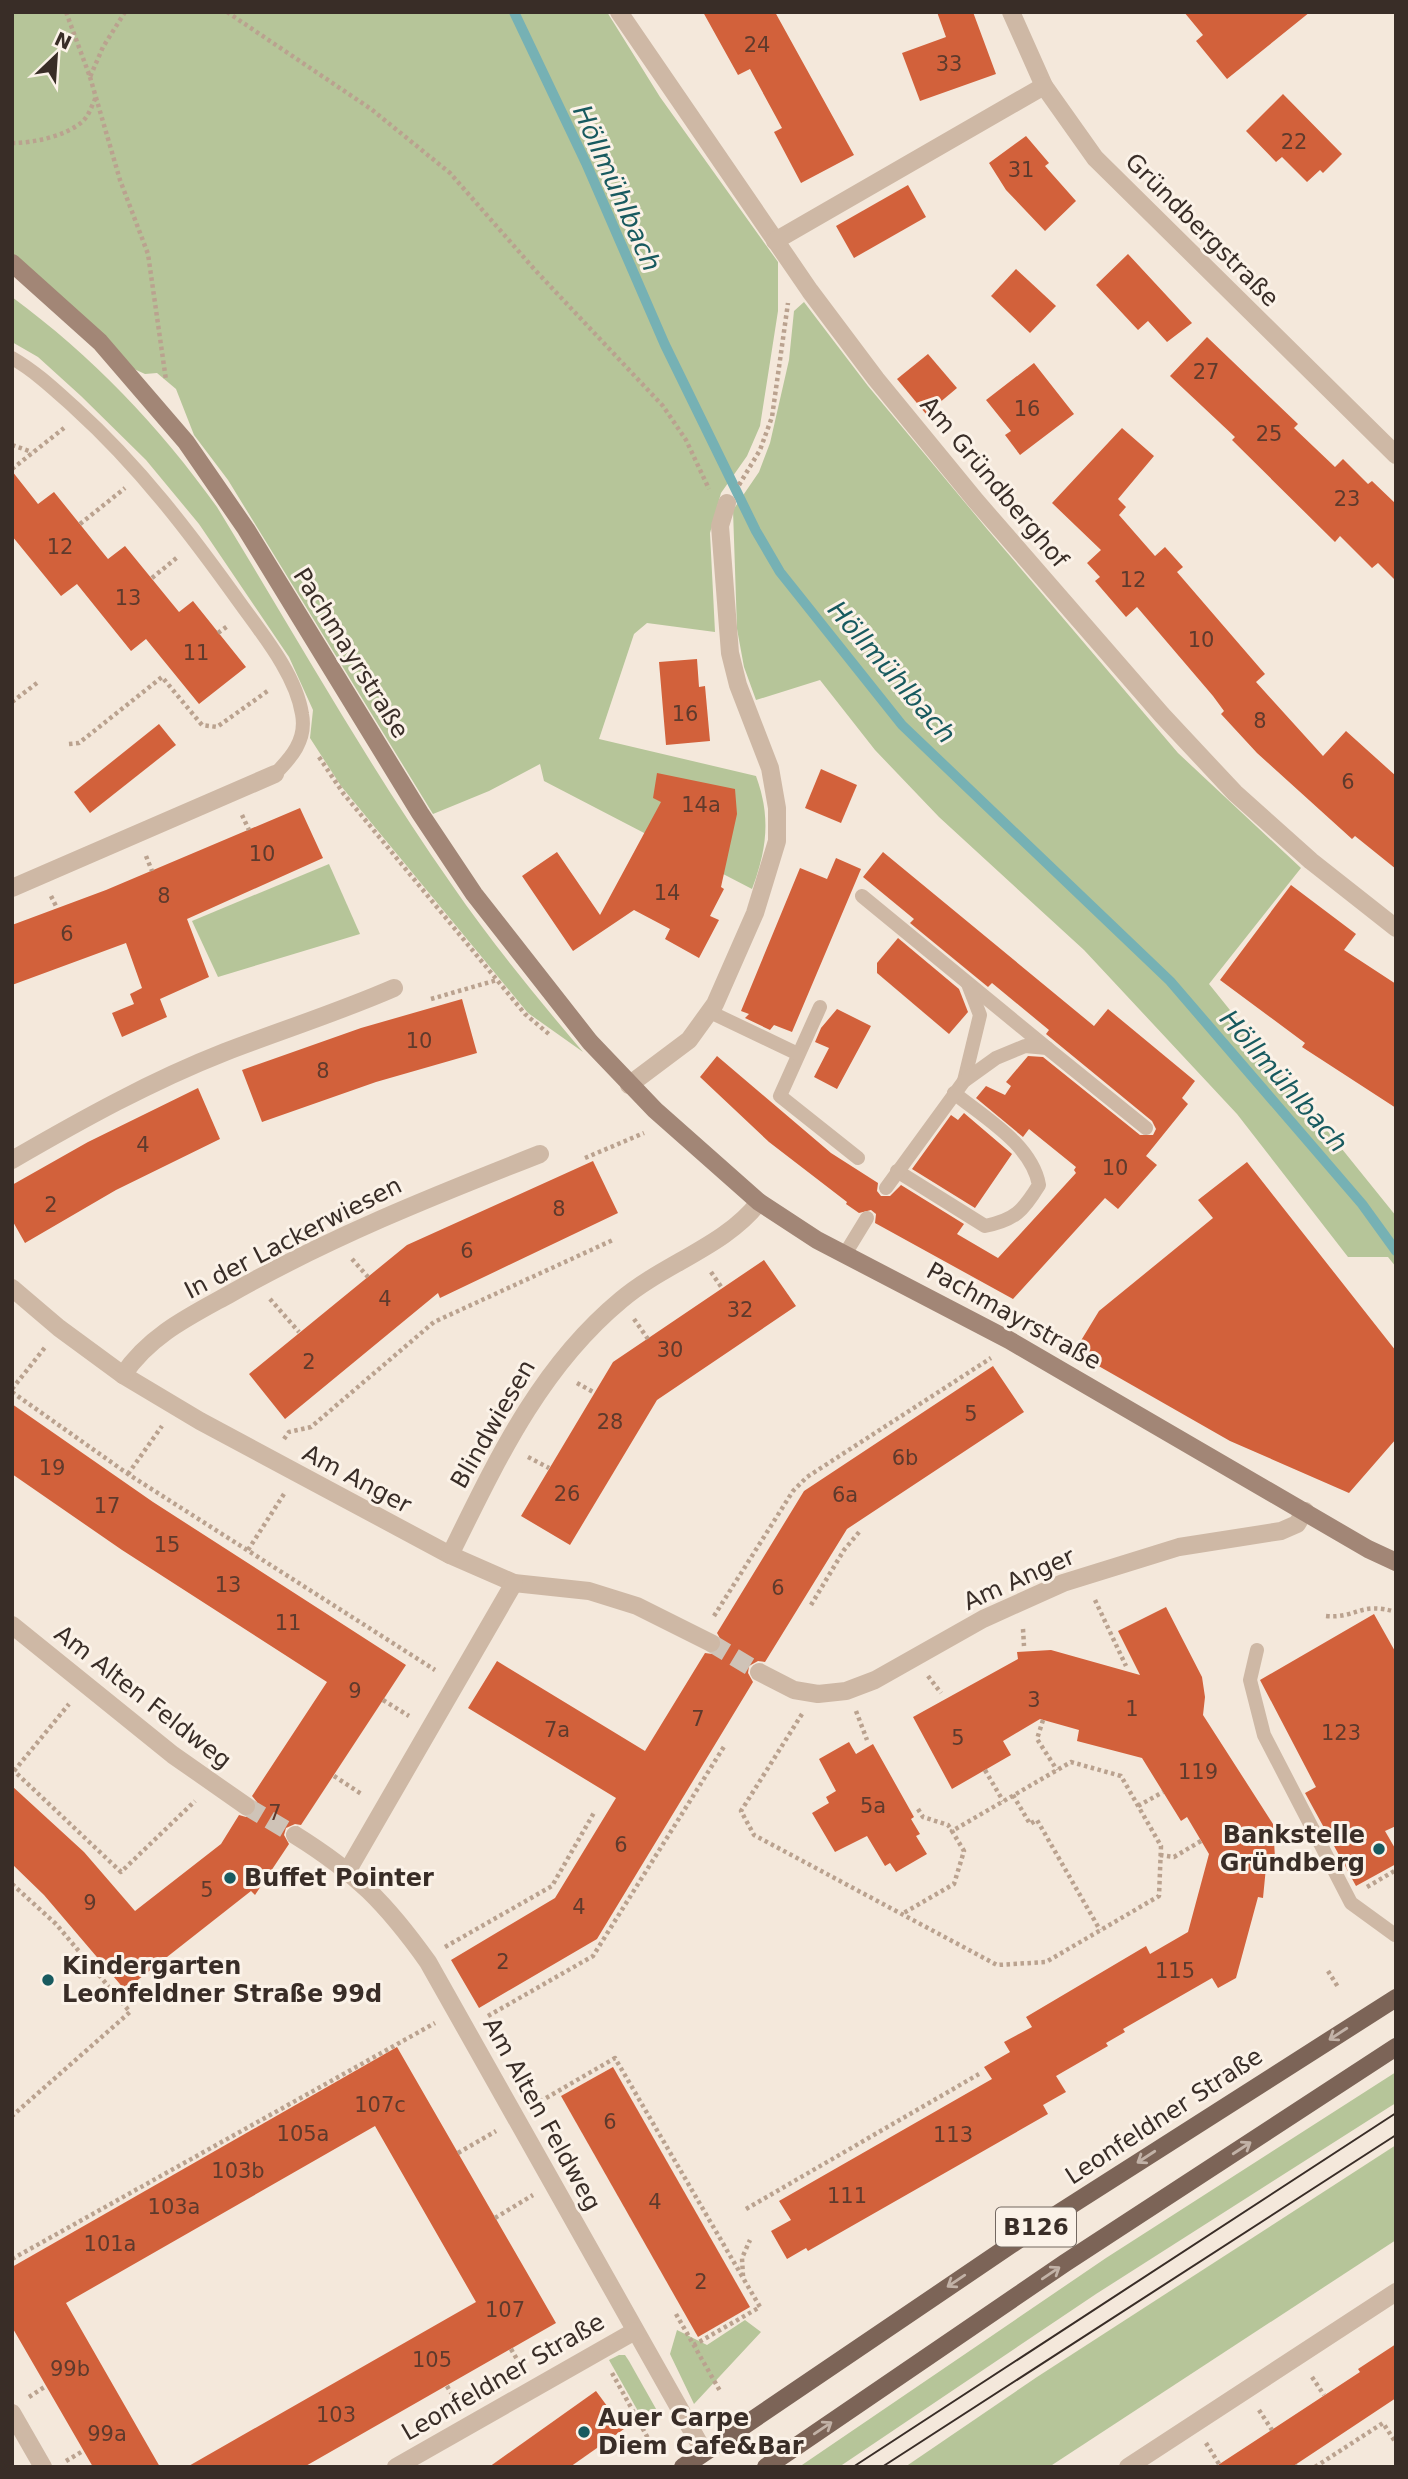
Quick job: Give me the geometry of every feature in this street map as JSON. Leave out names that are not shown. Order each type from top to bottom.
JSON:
[{"type":"main road","name":"Leonfeldner Straße","points":[[683,2467],[1040,2225],[1396,1998]]},
{"type":"main road","name":"B126","points":[[766,2467],[1054,2271],[1396,2047]]},
{"type":"street","name":"Am Gründberghof","points":[[619,12],[803,280],[876,379],[937,453],[1161,715],[1263,819],[1396,928]]},
{"type":"street","name":"Gründbergstraße","points":[[1012,12],[1044,86],[1103,166],[1396,455]]},
{"type":"street","points":[[775,241],[1044,86]]},
{"type":"street","name":"Pachmayrstraße","points":[[12,263],[100,342],[154,404],[221,490],[420,813],[474,894],[526,964],[629,1085],[759,1202],[817,1240],[998,1333],[1396,1562]]},
{"type":"street","points":[[629,1085],[689,1041],[710,1012],[730,974],[763,890],[775,851],[777,827],[770,768],[738,685],[730,653],[724,511]]},
{"type":"street","points":[[12,888],[275,774]]},
{"type":"street","points":[[12,1160],[148,1085],[225,1052],[347,1009],[394,988]]},
{"type":"street","name":"In der Lackerwiesen","points":[[123,1375],[147,1345],[173,1326],[253,1281],[399,1210],[540,1154]]},
{"type":"street","name":"Blindwiesen","points":[[450,1555],[500,1455],[554,1366],[621,1300],[662,1269],[735,1229],[759,1202]]},
{"type":"street","name":"Am Anger","points":[[12,1288],[59,1328],[123,1375],[200,1421],[450,1555],[514,1583],[589,1591],[637,1606],[710,1643]]},
{"type":"street","name":"Am Anger","points":[[759,1672],[793,1690],[818,1693],[846,1691],[875,1680],[983,1619],[1063,1583],[1180,1547],[1281,1531],[1297,1524],[1305,1511]]},
{"type":"street","points":[[348,1870],[514,1583]]},
{"type":"street","name":"Am Alten Feldweg","points":[[12,1625],[173,1755],[246,1806]]},
{"type":"street","name":"Am Alten Feldweg","points":[[295,1835],[348,1870],[392,1912],[428,1962],[704,2452]]},
{"type":"street","points":[[1128,2467],[1396,2292]]},
{"type":"street","name":"Leonfeldner Straße","points":[[396,2467],[635,2331]]},
{"type":"street","points":[[12,2413],[43,2467]]},
{"type":"lane","points":[[12,358],[81,414],[142,475],[218,572],[295,689],[303,716],[300,740],[293,756],[275,774]]},
{"type":"lane","points":[[862,896],[1146,1128]]},
{"type":"lane","points":[[964,1081],[980,1015],[968,982]]},
{"type":"lane","points":[[820,1007],[780,1096],[858,1158]]},
{"type":"lane","points":[[710,1012],[798,1054]]},
{"type":"lane","points":[[886,1188],[964,1081],[996,1058],[1025,1046],[1047,1048]]},
{"type":"lane","points":[[897,1171],[985,1226],[1007,1222],[1026,1207],[1040,1185],[1036,1167],[1012,1140],[954,1093]]},
{"type":"lane","points":[[845,1254],[867,1218]]},
{"type":"lane","points":[[1257,1650],[1250,1679],[1264,1735],[1350,1903],[1395,1936]]},
{"type":"path","points":[[66,12],[90,77],[120,180],[144,236],[167,375],[163,390],[154,404]]},
{"type":"path","points":[[90,77],[103,47],[125,12]]},
{"type":"path","points":[[227,12],[371,109],[450,173],[535,270],[577,311],[670,415],[724,511]]},
{"type":"path","points":[[12,143],[29,143],[54,137],[82,123],[96,97]]},
{"type":"path","points":[[750,469],[772,417],[786,309],[794,289],[803,280]]},
{"type":"path","points":[[12,469],[81,414]]},
{"type":"path","points":[[12,445],[33,453]]},
{"type":"path","points":[[80,524],[142,475]]},
{"type":"path","points":[[152,579],[164,568]]},
{"type":"path","points":[[218,633],[230,624]]},
{"type":"path","points":[[69,744],[79,743],[162,677],[202,725],[209,728],[217,727],[287,677]]},
{"type":"path","points":[[12,702],[37,683]]},
{"type":"path","points":[[318,756],[342,793],[525,1014]]},
{"type":"path","points":[[239,807],[249,830]]},
{"type":"path","points":[[431,999],[497,980]]},
{"type":"path","points":[[586,1158],[640,1137],[650,1127]]},
{"type":"path","points":[[279,1445],[289,1432],[311,1427],[434,1322],[615,1239]]},
{"type":"path","points":[[343,1249],[368,1277]]},
{"type":"path","points":[[716,1280],[722,1288]]},
{"type":"path","points":[[263,1290],[299,1332]]},
{"type":"path","points":[[640,1327],[648,1339]]},
{"type":"path","points":[[709,1625],[793,1491],[807,1476],[997,1353]]},
{"type":"path","points":[[37,1357],[12,1390],[128,1474],[442,1674]]},
{"type":"path","points":[[580,1385],[595,1393]]},
{"type":"path","points":[[128,1474],[155,1436]]},
{"type":"path","points":[[535,1461],[549,1468]]},
{"type":"path","points":[[248,1550],[288,1488]]},
{"type":"path","points":[[811,1605],[844,1549],[860,1531]]},
{"type":"path","points":[[1091,1592],[1126,1666]]},
{"type":"path","points":[[1326,1616],[1346,1615],[1370,1606],[1396,1612]]},
{"type":"path","points":[[1023,1634],[1024,1646]]},
{"type":"path","points":[[929,1678],[941,1693]]},
{"type":"path","points":[[77,1695],[13,1770],[121,1872],[172,1826],[200,1795]]},
{"type":"path","points":[[383,1700],[415,1720]]},
{"type":"path","points":[[806,1708],[741,1811],[754,1835],[997,1965],[1046,1962],[1159,1896],[1161,1846],[1121,1776],[1072,1762],[952,1831]]},
{"type":"path","points":[[857,1714],[867,1740]]},
{"type":"path","points":[[1043,1720],[1037,1739],[1058,1770]]},
{"type":"path","points":[[479,2021],[593,1956],[724,1745]]},
{"type":"path","points":[[985,1770],[1003,1801]]},
{"type":"path","points":[[334,1776],[367,1797]]},
{"type":"path","points":[[1138,1806],[1163,1792]]},
{"type":"path","points":[[1013,1795],[1030,1824],[1037,1820],[1100,1930]]},
{"type":"path","points":[[902,1914],[954,1884],[964,1851],[948,1825],[923,1817],[918,1809]]},
{"type":"path","points":[[438,1951],[552,1886],[595,1811]]},
{"type":"path","points":[[1160,1855],[1174,1857],[1201,1841]]},
{"type":"path","points":[[12,1884],[56,1924],[130,2012],[12,2116]]},
{"type":"path","points":[[1328,1970],[1338,1987]]},
{"type":"path","points":[[12,2259],[442,2019]]},
{"type":"path","points":[[527,2108],[615,2058],[760,2307],[694,2345]]},
{"type":"path","points":[[746,2209],[979,2074]]},
{"type":"path","points":[[458,2153],[503,2127]]},
{"type":"path","points":[[495,2218],[540,2191]]},
{"type":"path","points":[[743,2277],[742,2258],[750,2240]]},
{"type":"path","points":[[676,2315],[720,2391]]},
{"type":"path","points":[[511,2349],[515,2356]]},
{"type":"path","points":[[599,2351],[649,2440]]},
{"type":"path","points":[[1308,2370],[1324,2395]]},
{"type":"path","points":[[35,2393],[46,2386]]},
{"type":"path","points":[[447,2386],[451,2394]]},
{"type":"path","points":[[1255,2405],[1272,2430]]},
{"type":"path","points":[[1315,2467],[1383,2423],[1396,2442]]},
{"type":"path","points":[[1203,2439],[1219,2464]]},
{"type":"path","points":[[72,2457],[83,2451]]},
{"type":"green space","points":[[12,12],[607,12],[660,97],[778,262],[778,311],[760,426],[747,456],[721,493],[710,533],[715,632],[647,623],[634,634],[599,739],[756,776],[764,805],[765,833],[761,860],[752,889],[544,781],[540,764],[489,791],[433,814],[228,480],[194,435],[176,389],[157,373],[145,374],[134,369],[12,260]]},
{"type":"green space","points":[[12,297],[97,368],[148,421],[195,477],[217,507],[421,839],[467,907],[583,1052],[528,1013],[341,786],[310,738],[313,710],[289,657],[199,524],[146,460],[38,357],[12,342]]},
{"type":"green space","points":[[804,302],[868,386],[1178,753],[1301,868],[1209,984],[1396,1216],[1396,1267],[1388,1257],[1348,1257],[1237,1114],[1084,950],[939,817],[875,750],[820,680],[756,700],[744,667],[737,629],[733,510],[759,472],[770,443],[789,360],[794,311]]},
{"type":"green space","points":[[329,864],[360,934],[218,977],[192,921]]},
{"type":"green space","points":[[1396,2072],[1396,2103],[1096,2294],[839,2467],[799,2467],[1106,2258]]},
{"type":"green space","points":[[1396,2145],[1396,2240],[1049,2467],[905,2467],[1037,2377]]},
{"type":"green space","points":[[745,2320],[761,2332],[694,2404],[670,2354],[677,2330],[707,2345]]},
{"type":"green space","points":[[625,2355],[660,2416],[647,2427],[609,2360]]},
{"type":"building","points":[[703,12],[775,12],[854,155],[801,183],[774,132],[782,128],[750,69],[738,75]]},
{"type":"building","points":[[937,12],[973,12],[996,74],[920,101],[902,53],[946,37]]},
{"type":"building","points":[[1184,12],[1310,12],[1227,79],[1196,41],[1203,35]]},
{"type":"building","points":[[1283,94],[1342,154],[1323,173],[1320,170],[1307,182],[1282,157],[1276,162],[1246,131]]},
{"type":"building","points":[[1026,136],[1049,163],[1045,166],[1076,201],[1045,231],[1006,190],[989,163]]},
{"type":"building","points":[[908,185],[926,217],[854,258],[836,226]]},
{"type":"building","points":[[1128,254],[1192,323],[1167,342],[1148,321],[1138,330],[1096,285]]},
{"type":"building","points":[[1016,269],[1056,306],[1030,333],[991,296]]},
{"type":"building","points":[[1207,337],[1298,424],[1294,428],[1335,467],[1343,459],[1368,484],[1372,481],[1396,504],[1396,581],[1378,563],[1372,568],[1340,536],[1335,542],[1232,440],[1235,437],[1170,376]]},
{"type":"building","points":[[928,354],[957,388],[926,414],[897,379]]},
{"type":"building","points":[[1034,363],[1074,414],[1020,455],[1005,435],[1011,431],[986,400]]},
{"type":"building","points":[[1122,428],[1154,456],[1118,499],[1126,507],[1119,515],[1155,556],[1165,547],[1183,567],[1177,572],[1265,674],[1256,682],[1323,756],[1346,731],[1396,776],[1396,869],[1355,836],[1352,839],[1257,753],[1221,714],[1224,711],[1213,696],[1137,607],[1126,617],[1095,581],[1100,577],[1087,563],[1101,550],[1052,503]]},
{"type":"building","points":[[12,471],[38,504],[54,492],[108,559],[125,546],[179,612],[193,601],[246,667],[199,704],[146,639],[131,651],[77,584],[61,596],[12,536]]},
{"type":"building","points":[[697,659],[699,687],[705,686],[710,741],[666,745],[659,662]]},
{"type":"building","points":[[159,724],[176,745],[90,813],[74,792]]},
{"type":"building","points":[[821,769],[857,785],[841,823],[805,808]]},
{"type":"building","points":[[657,773],[735,789],[737,814],[721,887],[724,889],[710,916],[719,920],[699,958],[665,939],[670,929],[634,910],[573,951],[522,876],[557,852],[600,915],[661,802],[653,798]]},
{"type":"building","points":[[300,808],[323,858],[187,919],[209,977],[160,999],[167,1017],[122,1037],[112,1013],[134,1004],[130,994],[142,988],[126,943],[12,985],[12,925],[106,890]]},
{"type":"building","points":[[883,852],[1094,1026],[1108,1009],[1195,1081],[1182,1098],[1188,1104],[1146,1156],[1157,1165],[1118,1209],[1105,1198],[1013,1299],[875,1223],[876,1214],[871,1210],[859,1213],[846,1204],[847,1202],[769,1142],[700,1077],[717,1056],[831,1153],[878,1183],[877,1191],[881,1196],[890,1196],[901,1185],[964,1224],[957,1234],[998,1258],[1076,1173],[1076,1167],[1029,1129],[1023,1137],[976,1098],[986,1086],[1005,1095],[1011,1086],[1006,1082],[1028,1056],[1043,1057],[1140,1135],[1153,1135],[1156,1129],[1152,1121],[1046,1034],[1049,1030],[992,983],[988,987],[910,923],[914,919],[863,877]]},
{"type":"building","points":[[836,858],[861,869],[792,1032],[774,1025],[770,1030],[745,1018],[749,1014],[741,1011],[800,868],[827,879]]},
{"type":"building","points":[[1291,885],[1356,934],[1344,950],[1396,984],[1396,1108],[1302,1047],[1305,1043],[1220,980]]},
{"type":"building","points":[[898,938],[959,989],[968,1012],[949,1034],[877,973],[877,963]]},
{"type":"building","points":[[462,999],[477,1053],[376,1082],[262,1122],[242,1070],[361,1028]]},
{"type":"building","points":[[837,1009],[871,1026],[837,1089],[814,1077],[829,1048],[815,1042],[821,1028]]},
{"type":"building","points":[[198,1088],[220,1139],[116,1190],[25,1243],[12,1220],[12,1185],[88,1142]]},
{"type":"building","points":[[964,1113],[1012,1154],[975,1208],[912,1169],[951,1115],[958,1120]]},
{"type":"building","points":[[593,1161],[618,1213],[440,1298],[438,1293],[285,1419],[249,1374],[407,1245]]},
{"type":"building","points":[[1247,1162],[1396,1351],[1396,1439],[1349,1493],[1230,1441],[1074,1352],[1099,1311],[1213,1218],[1198,1200]]},
{"type":"building","points":[[764,1260],[796,1306],[657,1400],[570,1545],[521,1516],[613,1362]]},
{"type":"building","points":[[993,1366],[1024,1412],[847,1529],[765,1662],[758,1661],[749,1666],[748,1673],[753,1682],[597,1939],[479,2008],[451,1960],[555,1898],[616,1798],[468,1708],[497,1661],[645,1751],[705,1653],[712,1654],[721,1649],[722,1642],[717,1633],[804,1491]]},
{"type":"building","points":[[12,1404],[153,1502],[406,1665],[301,1825],[295,1824],[286,1828],[284,1835],[289,1844],[255,1895],[251,1891],[125,1990],[44,1895],[12,1864],[12,1786],[84,1852],[135,1911],[221,1844],[239,1815],[246,1817],[255,1813],[257,1802],[252,1796],[327,1682],[122,1550],[12,1474]]},
{"type":"building","points":[[1166,1607],[1202,1677],[1205,1697],[1203,1715],[1273,1824],[1275,1858],[1267,1857],[1263,1898],[1258,1897],[1236,1978],[1218,1988],[1212,1978],[1123,2029],[1125,2032],[1106,2043],[1108,2046],[1056,2076],[1066,2092],[1043,2105],[1048,2114],[808,2251],[806,2248],[787,2259],[771,2231],[791,2220],[779,2201],[992,2079],[984,2067],[1010,2052],[1004,2042],[1032,2027],[1026,2017],[1146,1946],[1150,1954],[1188,1932],[1209,1854],[1187,1817],[1181,1821],[1142,1758],[1077,1741],[1079,1730],[1040,1719],[1003,1741],[1011,1755],[952,1789],[913,1717],[1018,1659],[1017,1652],[1051,1650],[1140,1675],[1118,1631]]},
{"type":"building","points":[[1374,1614],[1396,1653],[1396,1826],[1385,1831],[1396,1850],[1396,1864],[1356,1886],[1305,1793],[1316,1787],[1260,1680]]},
{"type":"building","points":[[849,1742],[856,1754],[873,1744],[914,1817],[911,1819],[920,1834],[916,1836],[927,1854],[896,1872],[890,1863],[885,1866],[867,1836],[835,1852],[812,1813],[829,1803],[826,1797],[836,1791],[819,1759]]},
{"type":"building","points":[[397,2047],[556,2323],[304,2467],[187,2467],[476,2302],[375,2126],[66,2303],[160,2467],[93,2467],[12,2327],[12,2267]]},
{"type":"building","points":[[613,2067],[750,2307],[698,2337],[561,2096]]},
{"type":"building","points":[[1396,2344],[1396,2398],[1292,2467],[1215,2467],[1360,2372],[1358,2369]]},
{"type":"building","points":[[596,2391],[624,2429],[570,2467],[489,2467]]},
{"type":"waterway","name":"Höllmühlbach","points":[[514,12],[586,163],[665,345],[756,531],[780,572],[902,725],[1170,981],[1362,1204],[1396,1251]]},
{"type":"tunnel","points":[[711,1643],[759,1672]]},
{"type":"tunnel","points":[[246,1806],[295,1835]]},
{"type":"tram line","points":[[853,2467],[1396,2113]]},
{"type":"tram line","points":[[882,2467],[1396,2135]]},
{"type":"place","name":"Bankstelle Gründberg","points":[[1379,1849]]},
{"type":"place","name":"Buffet Pointer","points":[[230,1878]]},
{"type":"place","name":"Kindergarten Leonfeldner Straße 99d","points":[[48,1980]]},
{"type":"place","name":"Auer Carpe Diem Cafe&Bar","points":[[584,2432]]}]
